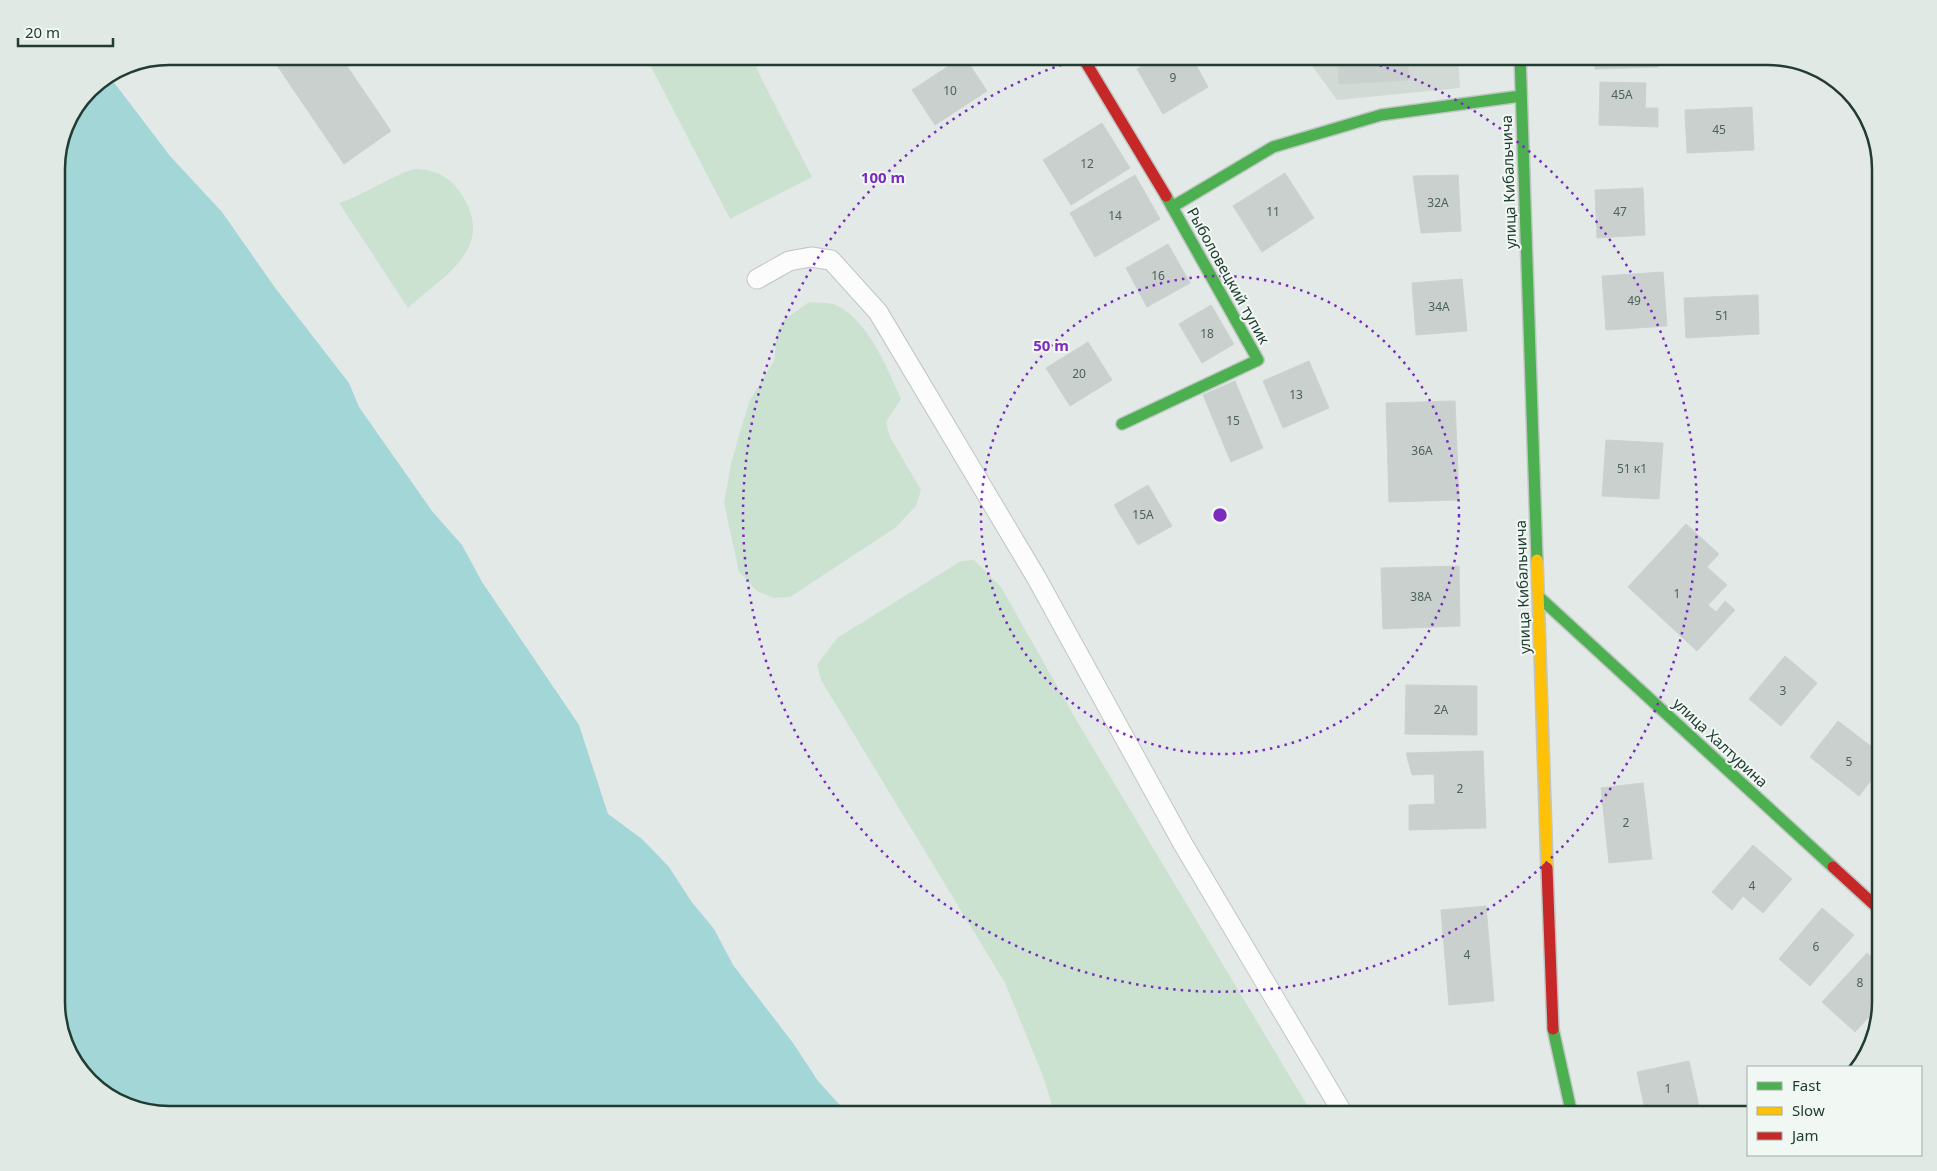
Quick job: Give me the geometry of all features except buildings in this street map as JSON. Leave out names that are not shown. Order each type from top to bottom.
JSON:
[{"type":"street","name":"Рыболовецкий тупик","points":[[1087,65],[1172,207],[1258,360],[1122,424]]},
{"type":"street","name":"улица Кибальчича","points":[[1520,65],[1553,1038],[1570,1106]]},
{"type":"street","name":"Рыболовецкий тупик","points":[[1172,207],[1273,147],[1381,114],[1521,96]]},
{"type":"street","name":"улица Халтурина","points":[[1539,597],[1872,903]]},
{"type":"lane","points":[[757,278],[789,261],[811,257],[831,260],[878,312],[1036,577],[1184,844],[1339,1106]]},
{"type":"shaded area","points":[[1312,65],[1459,65],[1460,88],[1337,100]]},
{"type":"green space","points":[[650,65],[755,65],[812,177],[730,219]]},
{"type":"green space","points":[[414,169],[436,172],[453,183],[462,195],[471,214],[473,231],[469,246],[461,259],[450,272],[408,308],[339,203]]},
{"type":"green space","points":[[809,302],[833,304],[848,312],[876,346],[901,399],[886,422],[890,437],[921,490],[916,506],[895,528],[790,597],[774,598],[757,591],[739,572],[724,503],[731,464],[740,432],[750,400],[774,361],[777,333],[784,320]]},
{"type":"green space","points":[[974,560],[1001,587],[1074,716],[1308,1106],[1052,1106],[1043,1076],[1005,983],[821,680],[817,665],[837,638],[961,561]]},
{"type":"water","points":[[113,82],[170,156],[222,212],[276,289],[349,383],[359,407],[432,511],[462,545],[482,582],[579,725],[608,814],[642,839],[669,867],[691,901],[714,929],[733,965],[793,1043],[818,1081],[841,1106],[169,1106],[142,1102],[117,1092],[100,1080],[83,1060],[71,1035],[65,1009],[65,162],[73,129],[91,100],[100,91]]},
{"type":"traffic: fast","points":[[1520,65],[1537,560]]},
{"type":"traffic: fast","points":[[1172,207],[1273,147],[1381,115],[1521,96]]},
{"type":"traffic: fast","points":[[1122,424],[1258,360],[1166,196]]},
{"type":"traffic: fast","points":[[1539,597],[1833,867]]},
{"type":"traffic: fast","points":[[1553,1029],[1570,1106]]},
{"type":"traffic: slow","points":[[1537,560],[1547,868]]},
{"type":"traffic: jam","points":[[1087,65],[1166,196]]},
{"type":"traffic: jam","points":[[1833,867],[1872,903]]},
{"type":"traffic: jam","points":[[1547,868],[1553,1029]]}]
